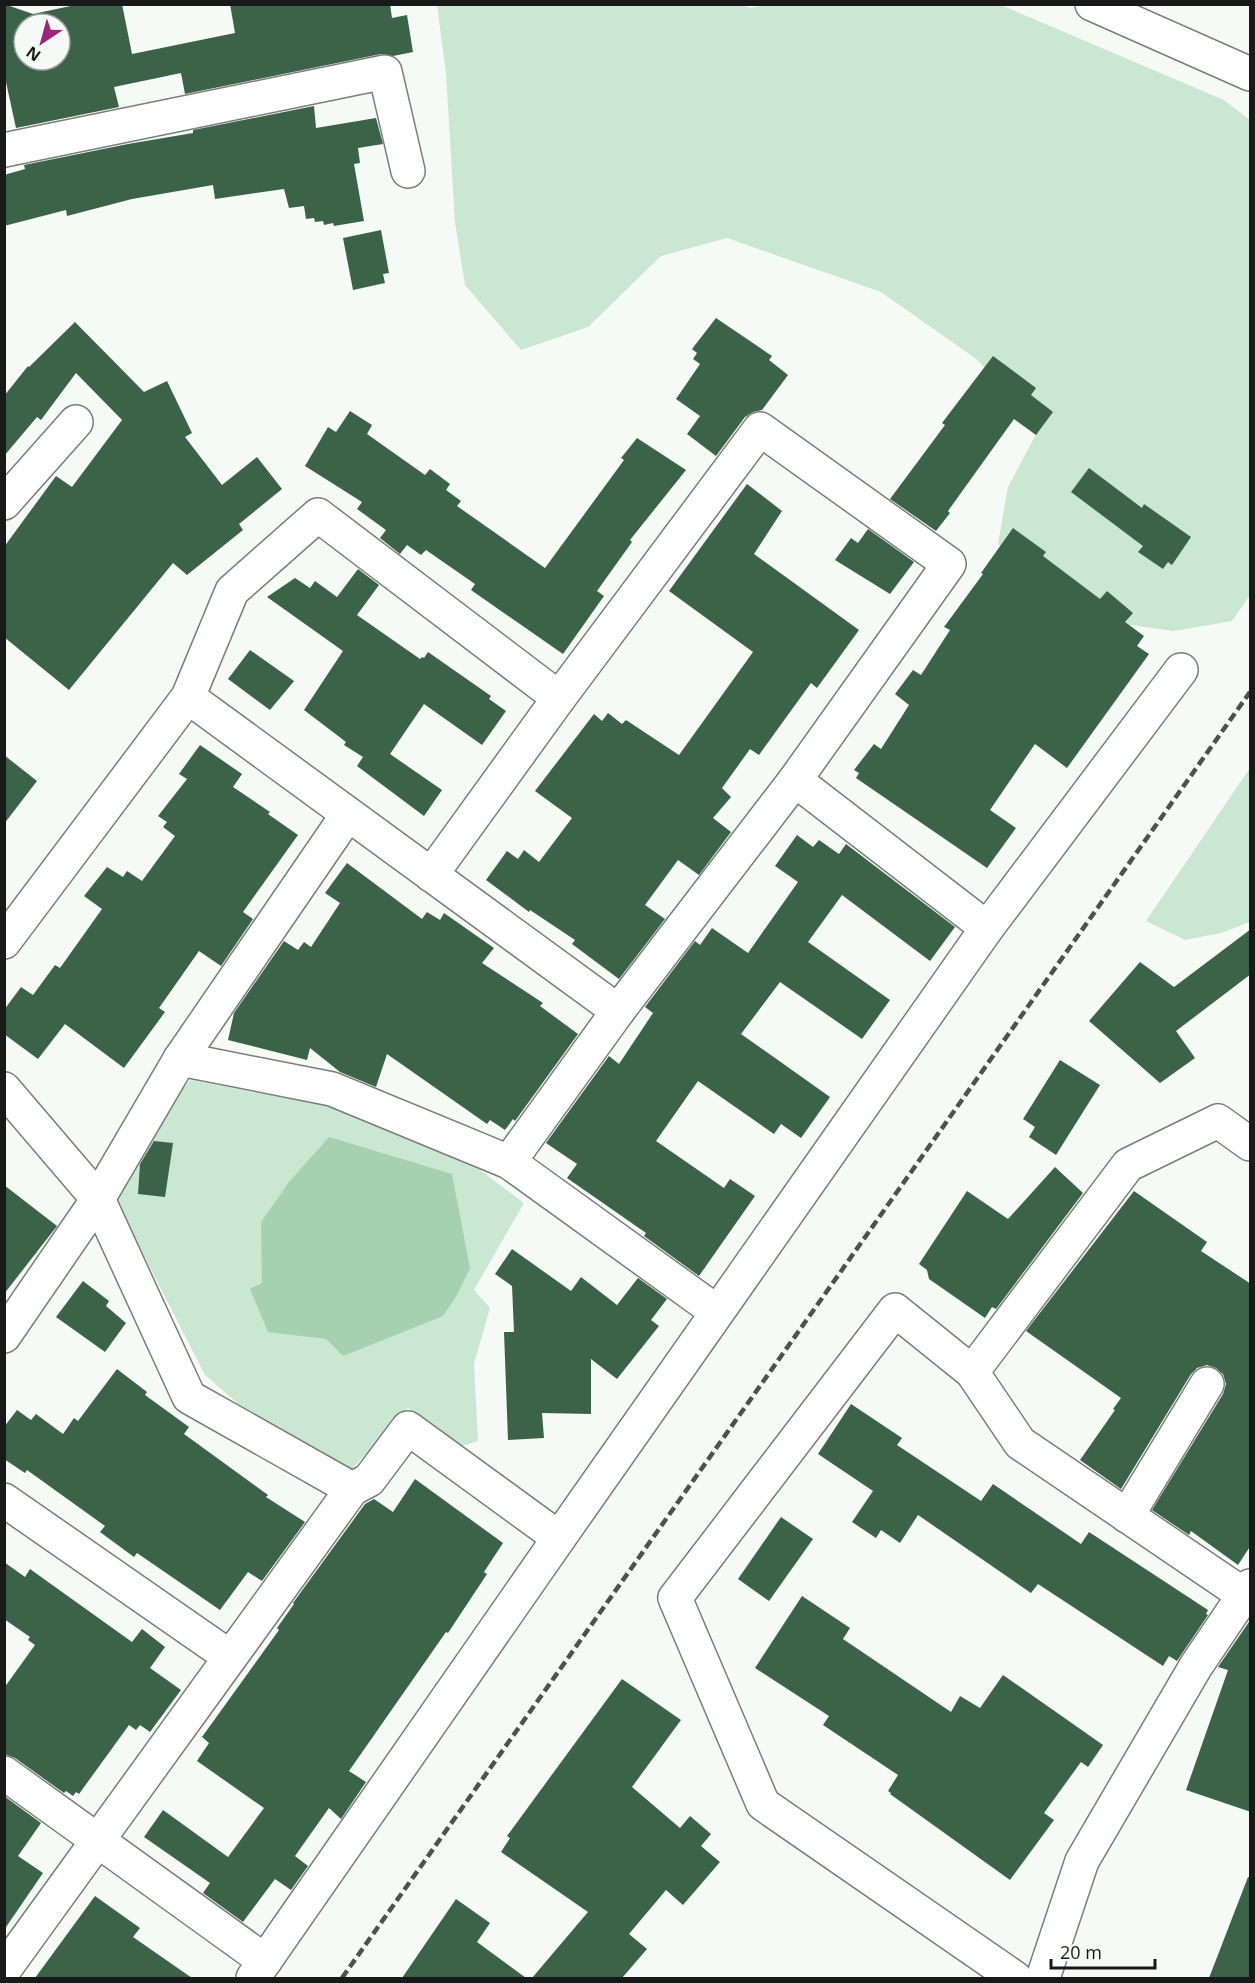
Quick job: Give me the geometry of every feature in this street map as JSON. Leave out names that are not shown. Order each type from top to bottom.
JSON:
[{"type":"street","points":[[1095,5],[1251,74]]},
{"type":"street","points":[[4,150],[385,72],[408,171]]},
{"type":"street","points":[[4,503],[76,422]]},
{"type":"street","points":[[431,875],[559,698],[760,429],[949,564],[795,780],[618,1011],[509,1162]]},
{"type":"street","points":[[4,942],[188,697],[232,591],[318,514],[559,698]]},
{"type":"street","points":[[4,1773],[97,1840],[259,1970],[987,928],[1181,670]]},
{"type":"street","points":[[188,697],[618,1011]]},
{"type":"street","points":[[795,780],[987,928]]},
{"type":"street","points":[[4,1336],[98,1199],[180,1059],[348,814]]},
{"type":"street","points":[[180,1059],[332,1089],[509,1162],[717,1312]]},
{"type":"street","points":[[4,1089],[98,1199],[189,1397],[352,1490]]},
{"type":"street","points":[[972,1372],[1128,1165],[1218,1121],[1251,1144]]},
{"type":"street","points":[[1015,1978],[763,1804],[675,1599],[895,1310],[972,1372],[1020,1443],[1127,1516],[1248,1593],[1196,1666],[1082,1861],[1043,1978]]},
{"type":"street","points":[[1127,1516],[1207,1384]]},
{"type":"street","points":[[4,1970],[352,1490],[369,1480],[408,1428],[559,1538]]},
{"type":"street","points":[[4,1500],[230,1657]]},
{"type":"shaded area","points":[[738,4],[750,8],[770,4],[1001,5],[1224,100],[1250,120],[1250,595],[1232,621],[1174,631],[1122,624],[1052,599],[998,544],[1008,487],[1042,423],[975,358],[881,292],[727,238],[661,256],[588,327],[521,350],[465,285],[455,223],[446,73],[437,5]]},
{"type":"shaded area","points":[[1250,768],[1250,922],[1221,933],[1185,940],[1146,921]]},
{"type":"shaded area","points":[[190,1080],[348,1110],[472,1164],[524,1203],[474,1290],[490,1308],[474,1364],[478,1441],[462,1446],[408,1408],[352,1469],[245,1410],[205,1375],[114,1197],[145,1137]]},
{"type":"shaded area","points":[[329,1137],[452,1174],[470,1268],[457,1295],[443,1316],[343,1356],[326,1339],[268,1332],[250,1289],[262,1283],[261,1222],[289,1182]]},
{"type":"building","points":[[4,4],[27,12],[12,12],[12,72],[72,72],[72,12],[42,12],[80,4],[122,4],[132,54],[235,33],[230,4],[390,4],[392,18],[407,15],[413,52],[393,56],[381,54],[185,94],[181,73],[114,87],[119,107],[16,128],[4,73]]},
{"type":"building","points":[[314,106],[316,128],[376,118],[383,144],[358,148],[360,163],[354,164],[364,221],[334,226],[333,223],[324,225],[323,221],[315,222],[314,218],[306,219],[304,206],[289,208],[284,189],[215,199],[213,185],[132,199],[67,216],[66,210],[4,226],[4,175],[25,169],[24,165],[193,133],[193,130]]},
{"type":"building","points":[[381,230],[389,273],[383,274],[385,283],[353,290],[343,238]]},
{"type":"building","points":[[716,318],[772,356],[769,360],[788,375],[762,410],[745,417],[716,456],[687,434],[700,416],[676,399],[700,364],[693,359],[697,353],[692,349]]},
{"type":"building","points":[[75,322],[144,392],[167,381],[192,433],[185,437],[222,485],[257,457],[282,489],[239,524],[243,530],[187,575],[173,563],[69,690],[4,637],[4,547],[56,476],[72,487],[122,420],[76,373],[41,420],[37,417],[4,456],[4,396],[28,366]]},
{"type":"building","points":[[993,356],[1036,388],[1031,395],[1053,412],[1036,435],[1014,419],[936,531],[890,499],[945,425],[942,423]]},
{"type":"building","points":[[350,411],[372,425],[367,434],[425,475],[430,469],[450,484],[446,490],[461,501],[457,506],[545,568],[624,460],[621,458],[637,438],[686,470],[630,540],[632,542],[597,591],[604,596],[563,654],[471,590],[475,584],[426,550],[421,555],[407,545],[400,554],[380,538],[386,530],[357,509],[362,502],[305,466],[328,427],[336,432]]},
{"type":"building","points":[[1089,468],[1142,508],[1144,504],[1191,537],[1172,565],[1168,562],[1163,569],[1138,552],[1143,546],[1071,492]]},
{"type":"building","points":[[747,484],[782,511],[754,554],[859,630],[817,688],[811,683],[759,755],[750,749],[722,788],[731,797],[713,818],[731,832],[699,875],[678,860],[645,905],[665,919],[619,979],[572,944],[575,940],[530,910],[529,912],[486,880],[507,851],[518,859],[524,850],[539,862],[572,818],[535,791],[594,714],[602,721],[608,713],[622,724],[626,720],[679,755],[753,652],[669,591]]},
{"type":"building","points":[[1013,528],[1046,552],[1043,556],[1100,599],[1107,591],[1133,613],[1125,622],[1144,636],[1137,646],[1149,654],[1067,768],[1035,744],[990,810],[1016,828],[987,868],[856,778],[859,773],[854,770],[874,744],[881,749],[909,705],[895,694],[913,670],[921,675],[950,630],[944,627]]},
{"type":"building","points":[[868,529],[914,562],[890,594],[835,560],[851,538],[858,543]]},
{"type":"building","points":[[358,569],[379,585],[357,615],[420,659],[424,658],[428,652],[491,696],[489,699],[506,711],[482,745],[424,704],[390,754],[442,790],[424,816],[357,766],[363,757],[344,745],[346,742],[304,710],[343,651],[267,597],[295,578],[310,588],[315,581],[337,597]]},
{"type":"building","points":[[250,650],[294,681],[270,710],[228,679]]},
{"type":"building","points":[[200,745],[242,774],[233,787],[270,812],[268,814],[298,835],[243,912],[253,919],[221,966],[199,951],[159,1008],[165,1012],[124,1068],[65,1024],[38,1059],[4,1034],[4,1010],[21,987],[33,995],[55,965],[60,968],[102,909],[84,896],[107,867],[123,877],[127,871],[142,881],[175,836],[163,827],[167,822],[158,816],[187,779],[179,774]]},
{"type":"building","points":[[4,755],[37,781],[4,824]]},
{"type":"building","points":[[797,835],[813,847],[819,840],[839,854],[846,844],[955,927],[930,961],[842,895],[808,942],[890,1000],[862,1039],[780,982],[741,1034],[830,1097],[801,1138],[781,1124],[774,1134],[698,1081],[656,1141],[724,1188],[730,1179],[755,1196],[699,1276],[644,1236],[646,1233],[567,1178],[577,1164],[546,1143],[609,1056],[619,1064],[653,1013],[645,1007],[695,941],[700,945],[712,928],[748,953],[798,882],[775,866]]},
{"type":"building","points":[[347,863],[422,919],[427,912],[440,920],[444,913],[494,948],[482,963],[543,1003],[540,1006],[578,1034],[515,1121],[513,1119],[505,1130],[490,1120],[487,1124],[387,1054],[376,1087],[340,1072],[310,1048],[307,1060],[228,1040],[234,1013],[284,941],[298,950],[304,942],[311,947],[340,903],[325,893]]},
{"type":"building","points":[[1251,929],[1251,974],[1176,1031],[1195,1058],[1160,1083],[1089,1021],[1140,962],[1174,987]]},
{"type":"building","points":[[1060,1060],[1100,1085],[1056,1155],[1029,1137],[1035,1127],[1023,1119]]},
{"type":"building","points":[[154,1141],[173,1143],[165,1197],[138,1194],[140,1164]]},
{"type":"building","points":[[1055,1167],[1083,1193],[996,1309],[992,1307],[985,1318],[929,1279],[927,1270],[919,1264],[967,1191],[1008,1219]]},
{"type":"building","points":[[4,1185],[57,1226],[4,1294]]},
{"type":"building","points":[[1134,1191],[1207,1242],[1201,1251],[1251,1284],[1251,1545],[1238,1565],[1191,1531],[1189,1535],[1152,1510],[1223,1394],[1226,1384],[1223,1374],[1207,1365],[1197,1368],[1191,1374],[1121,1489],[1080,1460],[1121,1398],[1026,1331]]},
{"type":"building","points":[[512,1249],[571,1291],[581,1277],[617,1305],[638,1278],[667,1299],[651,1320],[659,1326],[617,1379],[591,1359],[591,1414],[542,1413],[544,1438],[508,1440],[504,1332],[514,1332],[512,1286],[495,1274]]},
{"type":"building","points":[[83,1281],[109,1301],[106,1306],[126,1323],[105,1352],[56,1317]]},
{"type":"building","points":[[117,1369],[147,1392],[145,1395],[189,1427],[184,1434],[268,1495],[266,1497],[305,1522],[262,1581],[248,1572],[220,1610],[137,1553],[134,1557],[100,1532],[105,1526],[27,1470],[25,1473],[4,1459],[4,1427],[17,1410],[31,1420],[36,1414],[63,1434],[74,1418],[78,1421]]},
{"type":"building","points":[[851,1404],[902,1438],[897,1445],[981,1501],[993,1484],[1081,1544],[1089,1532],[1208,1610],[1206,1614],[1208,1615],[1177,1661],[1169,1656],[1163,1666],[1038,1584],[1031,1593],[918,1515],[900,1543],[881,1530],[876,1538],[852,1522],[873,1491],[818,1454]]},
{"type":"building","points":[[415,1479],[503,1543],[484,1572],[487,1574],[448,1633],[446,1632],[349,1771],[366,1782],[341,1819],[329,1808],[295,1856],[308,1866],[291,1890],[275,1879],[243,1922],[203,1893],[210,1883],[144,1837],[163,1810],[228,1857],[264,1808],[197,1761],[209,1743],[202,1737],[279,1630],[277,1628],[293,1603],[365,1504],[374,1499],[393,1512]]},
{"type":"building","points":[[781,1517],[813,1539],[769,1601],[738,1579]]},
{"type":"building","points":[[4,1562],[25,1577],[30,1569],[132,1642],[142,1629],[165,1647],[150,1668],[181,1690],[150,1732],[140,1725],[136,1730],[129,1725],[79,1794],[76,1792],[73,1796],[66,1791],[64,1793],[15,1758],[4,1754],[4,1688],[35,1645],[28,1640],[30,1637],[4,1619]]},
{"type":"building","points":[[802,1596],[850,1628],[843,1639],[951,1712],[960,1696],[980,1708],[1003,1675],[1103,1745],[1088,1767],[1081,1762],[1044,1813],[1054,1820],[1010,1880],[890,1794],[888,1791],[898,1775],[823,1725],[829,1716],[755,1668]]},
{"type":"building","points":[[1251,1619],[1251,1812],[1186,1790],[1228,1670],[1218,1667]]},
{"type":"building","points":[[622,1679],[681,1720],[632,1787],[680,1828],[690,1816],[711,1834],[701,1846],[720,1862],[683,1905],[666,1890],[629,1934],[647,1949],[622,1978],[532,1978],[588,1912],[501,1852],[510,1838],[507,1836]]},
{"type":"building","points":[[4,1796],[41,1823],[18,1856],[43,1873],[4,1930]]},
{"type":"building","points":[[1248,1877],[1251,1878],[1251,1978],[1209,1978]]},
{"type":"building","points":[[95,1896],[140,1928],[133,1937],[192,1978],[35,1978]]},
{"type":"building","points":[[456,1899],[490,1923],[477,1942],[526,1978],[402,1978]]},
{"type":"railway","points":[[342,1978],[1250,692]]}]
